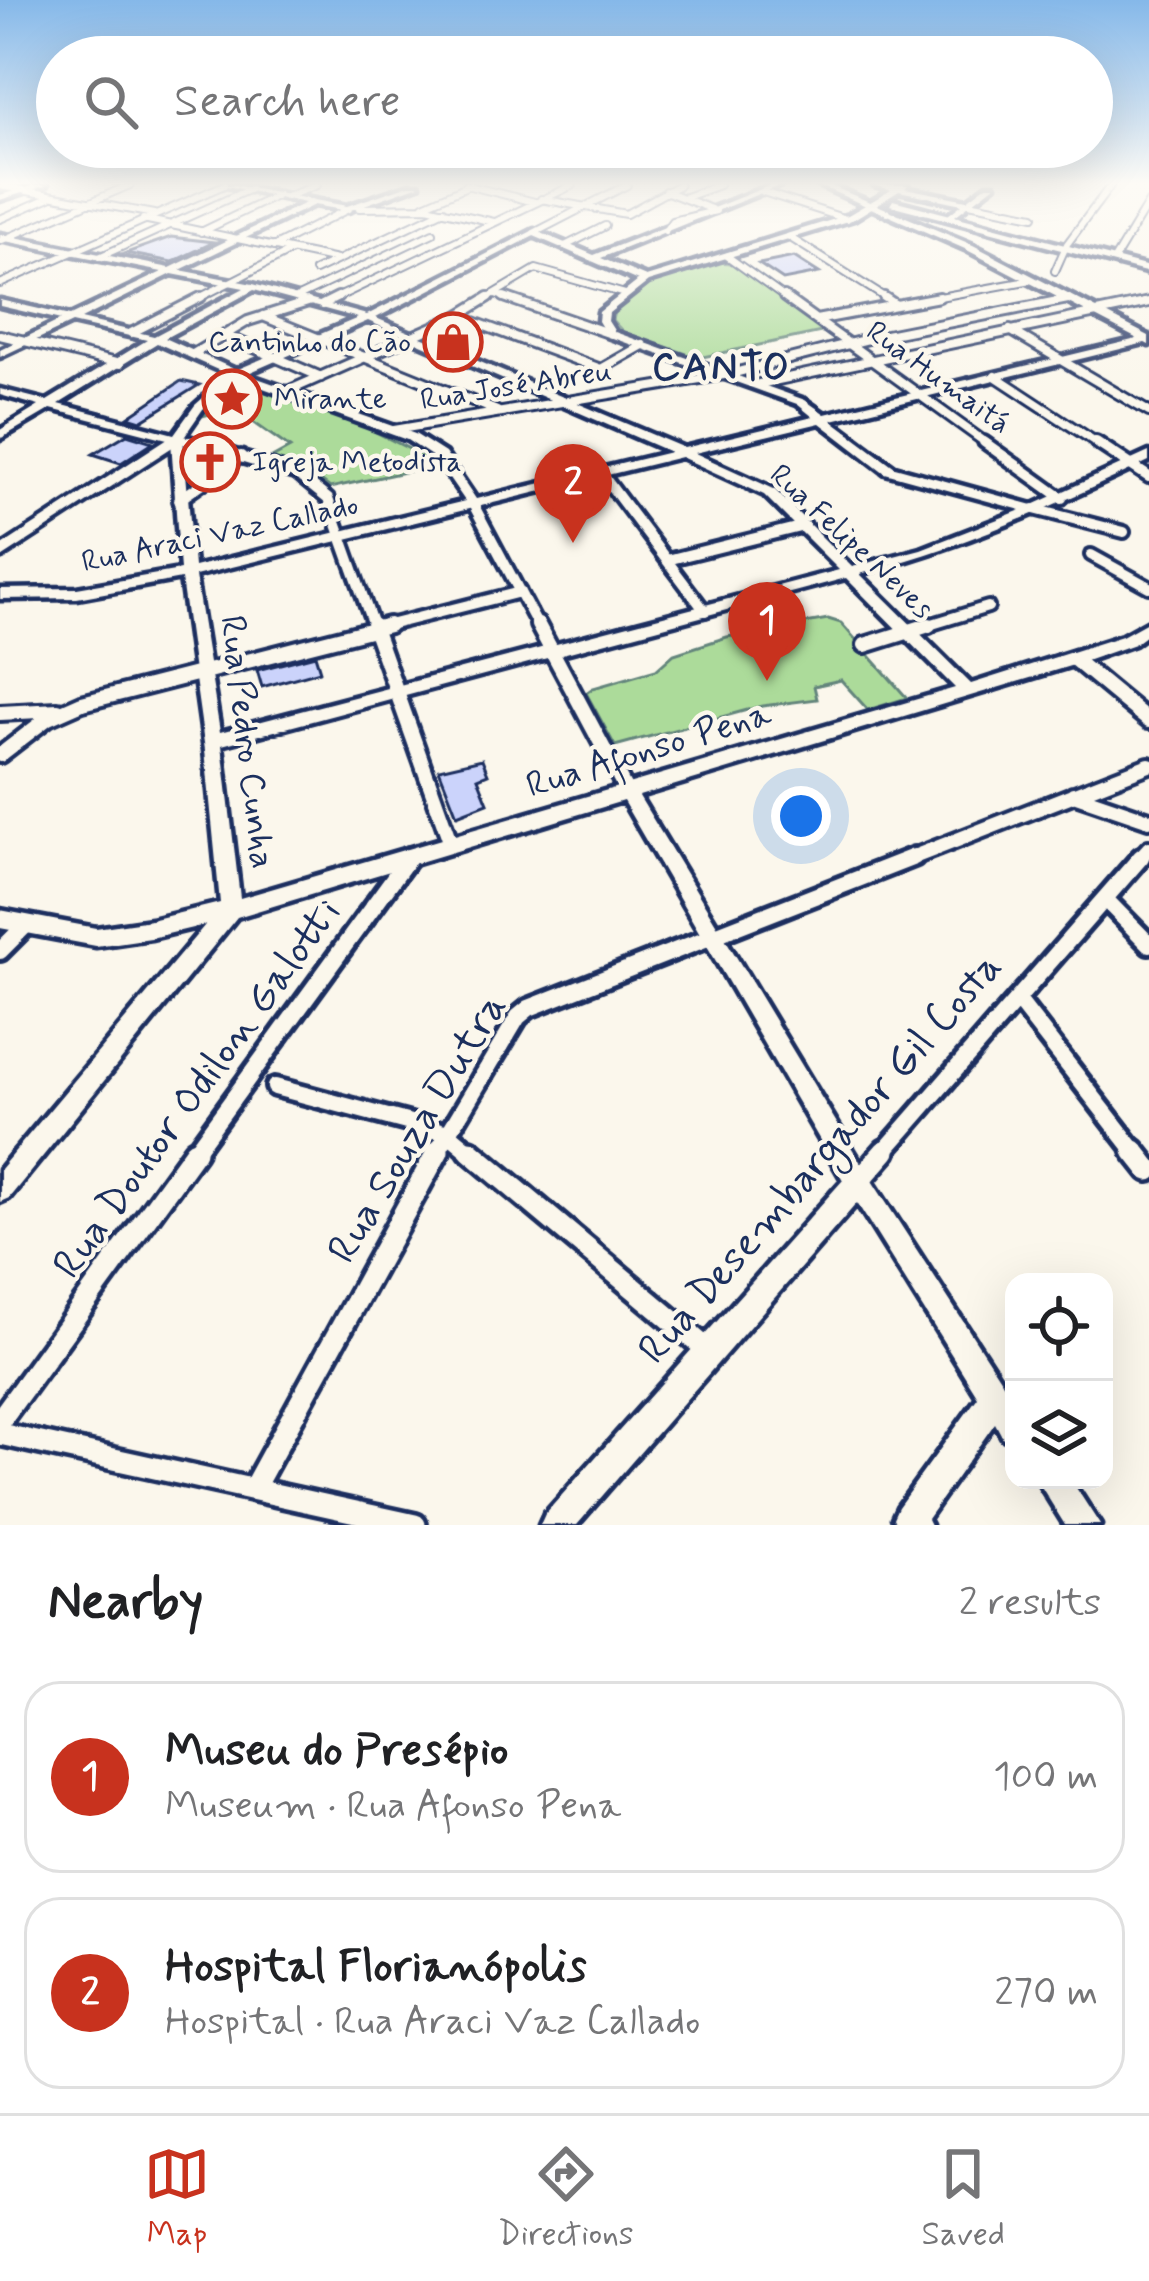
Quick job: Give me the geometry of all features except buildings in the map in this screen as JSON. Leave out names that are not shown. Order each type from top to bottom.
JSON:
[{"type":"main road","points":[[984,256],[1148,340]]},
{"type":"main road","points":[[1101,256],[1149,270]]},
{"type":"street","points":[[0,284],[60,256]]},
{"type":"street","name":"Rua Felipe Neves","points":[[95,256],[253,287],[368,318],[759,486],[968,691]]},
{"type":"street","points":[[0,354],[204,256]]},
{"type":"street","points":[[131,333],[279,256]]},
{"type":"street","points":[[320,256],[338,260]]},
{"type":"street","points":[[315,271],[346,256]]},
{"type":"street","points":[[194,354],[388,256]]},
{"type":"street","points":[[322,305],[424,256]]},
{"type":"street","points":[[0,553],[177,438],[200,407],[238,374],[368,318],[489,256]]},
{"type":"street","points":[[590,256],[645,280]]},
{"type":"street","points":[[594,258],[598,256]]},
{"type":"street","points":[[585,325],[645,280],[726,256]]},
{"type":"street","name":"Rua Humaitá","points":[[727,256],[1062,498]]},
{"type":"street","points":[[819,256],[896,305]]},
{"type":"street","points":[[1055,272],[1062,256]]},
{"type":"street","points":[[1114,260],[1116,256]]},
{"type":"street","points":[[288,392],[458,316],[540,268],[625,294]]},
{"type":"street","points":[[816,320],[1032,280]]},
{"type":"street","points":[[0,434],[253,287]]},
{"type":"street","points":[[495,294],[801,402],[890,470],[1124,532]]},
{"type":"street","name":"Rua José Abreu","points":[[394,430],[730,374],[1069,299]]},
{"type":"street","points":[[759,384],[1149,302]]},
{"type":"street","points":[[0,303],[158,340],[394,430],[441,456],[473,504],[627,792],[711,935],[858,1182],[1005,1414]]},
{"type":"street","points":[[604,312],[603,321],[611,334]]},
{"type":"street","points":[[263,316],[501,412]]},
{"type":"street","points":[[458,316],[601,369],[643,345]]},
{"type":"street","points":[[1010,330],[1149,412]]},
{"type":"street","points":[[0,335],[120,364]]},
{"type":"street","points":[[224,335],[321,377]]},
{"type":"street","name":"Rua Araci Vaz Callado","points":[[0,594],[77,593],[187,573],[1148,340]]},
{"type":"street","points":[[995,376],[1149,477]]},
{"type":"street","points":[[0,392],[241,456],[310,482],[328,499],[451,844]]},
{"type":"street","name":"Rua Pedro Cunha","points":[[0,1189],[231,909],[187,573],[177,438]]},
{"type":"street","points":[[179,500],[241,456]]},
{"type":"street","points":[[212,741],[943,547],[1149,456]]},
{"type":"street","points":[[601,473],[705,611]]},
{"type":"street","points":[[667,560],[804,526]]},
{"type":"street","points":[[1091,555],[1149,586]]},
{"type":"street","points":[[0,712],[63,710],[520,592]]},
{"type":"street","points":[[865,645],[988,607]]},
{"type":"street","name":"Rua Afonso Pena","points":[[0,920],[77,934],[122,935],[231,909],[1074,659],[1128,640],[1149,626]]},
{"type":"street","points":[[1074,659],[1149,721]]},
{"type":"street","points":[[0,755],[63,710]]},
{"type":"street","name":"Rua Souza Dutra","points":[[253,1489],[448,1133],[518,1017],[529,1008],[1149,765]]},
{"type":"street","points":[[1073,794],[1149,820]]},
{"type":"street","name":"Rua Desembargador Gil Costa","points":[[556,1525],[1149,848]]},
{"type":"street","name":"Rua Doutor Odilon Galotti","points":[[0,1420],[409,857]]},
{"type":"street","points":[[1105,899],[1149,944]]},
{"type":"street","points":[[0,951],[26,925]]},
{"type":"street","points":[[1018,999],[1149,1170]]},
{"type":"street","points":[[275,1087],[448,1133],[709,1351]]},
{"type":"street","points":[[909,1522],[994,1399]]},
{"type":"street","points":[[0,1434],[415,1525]]},
{"type":"street","points":[[1058,1489],[1084,1525]]},
{"type":"green space","points":[[714,262],[732,263],[826,331],[698,358],[623,332],[612,320],[626,297],[639,288]]},
{"type":"green space","points":[[244,381],[346,417],[419,454],[428,451],[441,464],[330,488],[313,475],[272,458],[290,448],[233,408],[202,416]]},
{"type":"green space","points":[[828,619],[841,623],[907,698],[868,710],[841,680],[814,686],[817,699],[762,706],[615,746],[586,693],[656,670],[674,654],[727,637]]},
{"type":"place","name":"Cantinho do Cão","points":[[453,342]]},
{"type":"place","name":"Mirante","points":[[232,399]]},
{"type":"place","name":"Igreja Metodista","points":[[210,462]]},
{"type":"place","name":"Hospital Florianópolis","points":[[573,543]]},
{"type":"place","name":"Museu do Presépio","points":[[767,681]]},
{"type":"district","name":"CANTO","points":[[722,368]]}]
